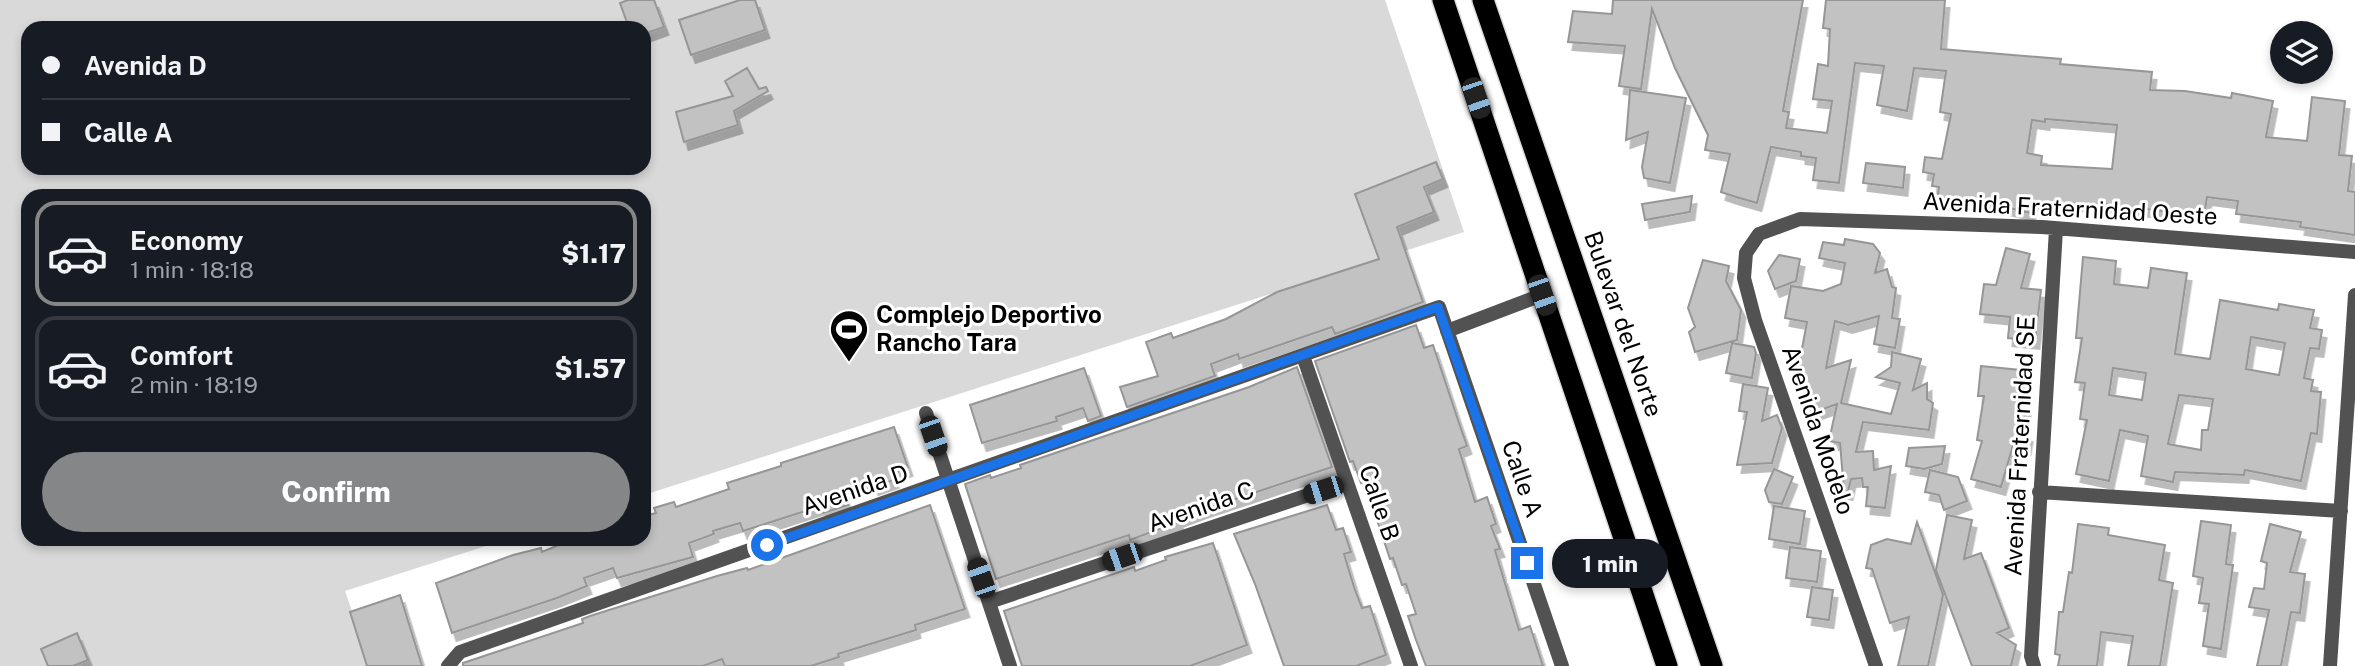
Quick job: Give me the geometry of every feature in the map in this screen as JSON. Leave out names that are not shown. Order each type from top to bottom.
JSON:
[{"type":"highway","points":[[1443,0],[1667,666]]},
{"type":"highway","name":"Bulevar del Norte","points":[[1483,0],[1712,666]]},
{"type":"street","name":"Avenida Fraternidad Oeste","points":[[1783,224],[1800,219],[2056,229],[2355,252]]},
{"type":"street","name":"Avenida Modelo","points":[[1783,224],[1759,234],[1746,253],[1744,278],[1755,320],[1876,666]]},
{"type":"street","name":"Avenida Fraternidad SE","points":[[2035,666],[2031,656],[2056,229]]},
{"type":"street","points":[[1447,331],[1542,295]]},
{"type":"street","points":[[2330,666],[2355,295]]},
{"type":"street","name":"Calle A","points":[[1438,307],[1562,666]]},
{"type":"street","name":"Avenida D","points":[[448,665],[460,652],[949,482],[1438,307]]},
{"type":"street","name":"Calle B","points":[[1304,356],[1411,666]]},
{"type":"street","points":[[926,413],[1010,666]]},
{"type":"street","name":"Avenida C","points":[[989,602],[1347,482]]},
{"type":"street","points":[[2039,492],[2341,511]]},
{"type":"shaded area","name":"Complejo Deportivo Rancho Tara","points":[[0,0],[1385,0],[1464,232],[651,493],[651,189],[21,189],[21,546],[486,546],[345,591],[371,666],[0,666]]},
{"type":"building","points":[[628,0],[654,0],[664,27],[651,32],[651,21],[626,21],[620,3]]},
{"type":"building","points":[[740,0],[755,0],[765,30],[691,55],[679,20]]},
{"type":"building","points":[[1613,0],[1803,0],[1783,111],[1789,112],[1786,128],[1827,133],[1832,101],[1813,99],[1818,64],[1828,66],[1830,29],[1823,28],[1826,0],[1945,0],[1941,49],[2061,59],[2060,64],[2152,72],[2150,90],[2185,91],[2231,98],[2232,93],[2273,101],[2266,137],[2307,141],[2312,97],[2345,101],[2339,155],[2352,156],[2348,191],[2355,192],[2355,235],[2300,227],[2301,222],[2236,214],[2238,201],[2207,197],[2204,216],[2103,204],[2033,202],[2030,213],[1997,205],[1937,201],[1939,187],[1932,186],[1934,174],[1923,172],[1925,157],[1942,159],[1951,114],[1940,112],[1946,71],[1914,68],[1907,111],[1877,105],[1884,66],[1855,63],[1839,183],[1813,180],[1816,158],[1801,156],[1801,152],[1771,147],[1757,203],[1736,197],[1721,192],[1730,154],[1705,150],[1708,135],[1675,68],[1652,9],[1641,89],[1619,86],[1625,46],[1568,42],[1573,11],[1612,14]],"holes":[[[2032,120],[2117,125],[2112,169],[2041,165],[2042,156],[2027,153]]]},
{"type":"building","points":[[747,68],[759,89],[766,87],[768,91],[734,111],[738,125],[684,142],[676,112],[733,96],[725,81]]},
{"type":"building","points":[[1630,90],[1686,98],[1670,183],[1644,178],[1642,167],[1648,132],[1626,140]]},
{"type":"building","points":[[1436,162],[1443,179],[1424,187],[1434,212],[1397,227],[1423,302],[1335,334],[1332,327],[1239,359],[1238,354],[1211,364],[1215,376],[1127,407],[1120,387],[1158,376],[1146,342],[1171,333],[1173,338],[1226,319],[1277,292],[1379,259],[1355,194]]},
{"type":"building","points":[[1866,163],[1905,167],[1903,188],[1863,183]]},
{"type":"building","points":[[1692,196],[1690,212],[1645,220],[1642,204]]},
{"type":"building","points":[[1845,239],[1873,244],[1880,253],[1875,273],[1887,269],[1892,287],[1896,288],[1892,318],[1900,319],[1895,348],[1874,344],[1879,316],[1848,325],[1835,321],[1826,368],[1851,360],[1841,403],[1891,414],[1900,383],[1876,377],[1891,367],[1892,352],[1921,359],[1913,390],[1927,383],[1927,399],[1933,403],[1929,430],[1863,422],[1856,452],[1873,451],[1874,470],[1891,466],[1885,508],[1866,506],[1868,487],[1863,487],[1862,478],[1851,479],[1848,492],[1844,491],[1840,443],[1829,441],[1837,404],[1812,413],[1798,370],[1807,322],[1785,318],[1791,286],[1823,291],[1841,284],[1845,263],[1819,258],[1823,242],[1844,245]]},
{"type":"building","points":[[2006,248],[2030,254],[2021,288],[2041,290],[2035,341],[2008,338],[2010,317],[1980,314],[1984,284],[1996,285]]},
{"type":"building","points":[[1779,255],[1800,259],[1796,281],[1775,289],[1768,271]]},
{"type":"building","points":[[2083,257],[2116,261],[2114,284],[2148,288],[2151,268],[2187,273],[2175,354],[2210,359],[2220,300],[2278,310],[2279,304],[2314,310],[2310,328],[2322,330],[2319,349],[2310,348],[2304,378],[2313,380],[2311,391],[2321,392],[2317,434],[2311,433],[2301,481],[2245,470],[2244,475],[2175,472],[2173,482],[2141,476],[2148,436],[2120,430],[2109,481],[2076,474],[2087,420],[2080,419],[2085,383],[2075,382],[2082,338],[2076,338]],"holes":[[[2251,337],[2285,343],[2279,375],[2246,369]],[[2113,368],[2146,373],[2142,400],[2109,395]],[[2179,395],[2213,399],[2208,430],[2202,430],[2201,450],[2168,444]]]},
{"type":"building","points":[[1703,260],[1729,266],[1726,281],[1741,310],[1737,340],[1695,352],[1689,332],[1695,327],[1688,308]]},
{"type":"building","points":[[1416,325],[1424,348],[1433,345],[1467,446],[1459,449],[1475,502],[1487,497],[1496,524],[1491,526],[1500,549],[1495,550],[1519,630],[1530,626],[1543,666],[1426,666],[1416,640],[1408,616],[1416,614],[1406,584],[1402,585],[1393,558],[1390,559],[1364,481],[1361,483],[1353,461],[1350,462],[1315,361]]},
{"type":"building","points":[[1732,343],[1754,347],[1756,353],[1752,378],[1726,373]]},
{"type":"building","points":[[1981,366],[2020,370],[2016,407],[2026,408],[2022,433],[2028,434],[2026,447],[2013,445],[2001,487],[1971,479],[1982,441],[1977,440],[1984,396],[1978,396]]},
{"type":"building","points":[[1297,367],[1332,467],[1202,510],[1178,519],[1179,522],[1130,540],[1129,535],[996,579],[965,484],[1021,468],[1020,465],[1249,387]]},
{"type":"building","points":[[1084,368],[1101,416],[1088,421],[1083,408],[1056,417],[1057,421],[982,443],[970,405]]},
{"type":"building","points":[[1743,384],[1768,388],[1762,421],[1777,415],[1782,428],[1772,463],[1737,465],[1747,412],[1739,411]]},
{"type":"building","points":[[894,427],[908,468],[892,474],[894,480],[874,487],[871,480],[842,489],[848,505],[823,513],[821,506],[743,531],[740,523],[713,531],[714,534],[689,543],[693,557],[617,578],[613,568],[584,578],[587,586],[452,633],[436,583],[513,555],[541,548],[542,552],[556,546],[651,546],[651,514],[656,513],[654,508],[674,502],[676,507],[729,489],[727,483],[781,466],[781,463]]},
{"type":"building","points":[[1945,446],[1942,464],[1924,469],[1906,466],[1909,448]]},
{"type":"building","points":[[1774,469],[1793,477],[1782,504],[1769,502],[1765,490]]},
{"type":"building","points":[[1930,470],[1958,477],[1967,501],[1944,510],[1939,495],[1925,492]]},
{"type":"building","points":[[930,505],[965,609],[915,625],[916,630],[838,654],[839,657],[811,666],[725,666],[722,659],[703,666],[463,666],[463,663],[583,623],[582,619],[590,616],[717,576],[747,568],[748,570]]},
{"type":"building","points":[[1327,505],[1336,530],[1343,528],[1351,552],[1344,554],[1354,587],[1362,608],[1370,606],[1386,655],[1356,666],[1284,666],[1234,534]]},
{"type":"building","points":[[1774,506],[1805,511],[1800,544],[1769,539]]},
{"type":"building","points":[[1947,515],[1972,520],[1964,559],[1981,553],[2009,628],[1997,633],[2016,645],[2011,666],[1972,666],[1936,570]]},
{"type":"building","points":[[2201,521],[2231,525],[2226,564],[2233,565],[2221,649],[2203,646],[2209,604],[2199,603],[2203,578],[2193,576]]},
{"type":"building","points":[[1917,522],[1943,595],[1928,666],[1898,666],[1909,617],[1890,623],[1872,569],[1866,568],[1871,545],[1887,539],[1911,544]]},
{"type":"building","points":[[2078,524],[2109,528],[2108,535],[2165,545],[2159,580],[2173,583],[2160,666],[2128,666],[2133,636],[2101,632],[2097,666],[2058,666],[2060,655],[2055,654],[2059,612],[2063,612],[2069,572],[2072,573]]},
{"type":"building","points":[[2270,524],[2301,532],[2290,572],[2305,574],[2300,613],[2291,612],[2281,666],[2257,666],[2269,610],[2249,607],[2254,588],[2264,589],[2267,563],[2261,561]]},
{"type":"building","points":[[1213,543],[1247,645],[1190,666],[1022,666],[1004,611],[1134,567],[1135,571],[1166,560],[1165,557]]},
{"type":"building","points":[[1790,547],[1821,551],[1817,582],[1786,578]]},
{"type":"building","points":[[1812,587],[1833,590],[1829,620],[1807,617]]},
{"type":"building","points":[[400,595],[422,666],[367,666],[350,612]]},
{"type":"building","points":[[77,633],[88,660],[73,666],[48,666],[41,649]]},
{"type":"place","name":"Complejo Deportivo Rancho Tara","points":[[849,363]]},
{"type":"route","points":[[767,545],[1438,307],[1527,563]]}]
